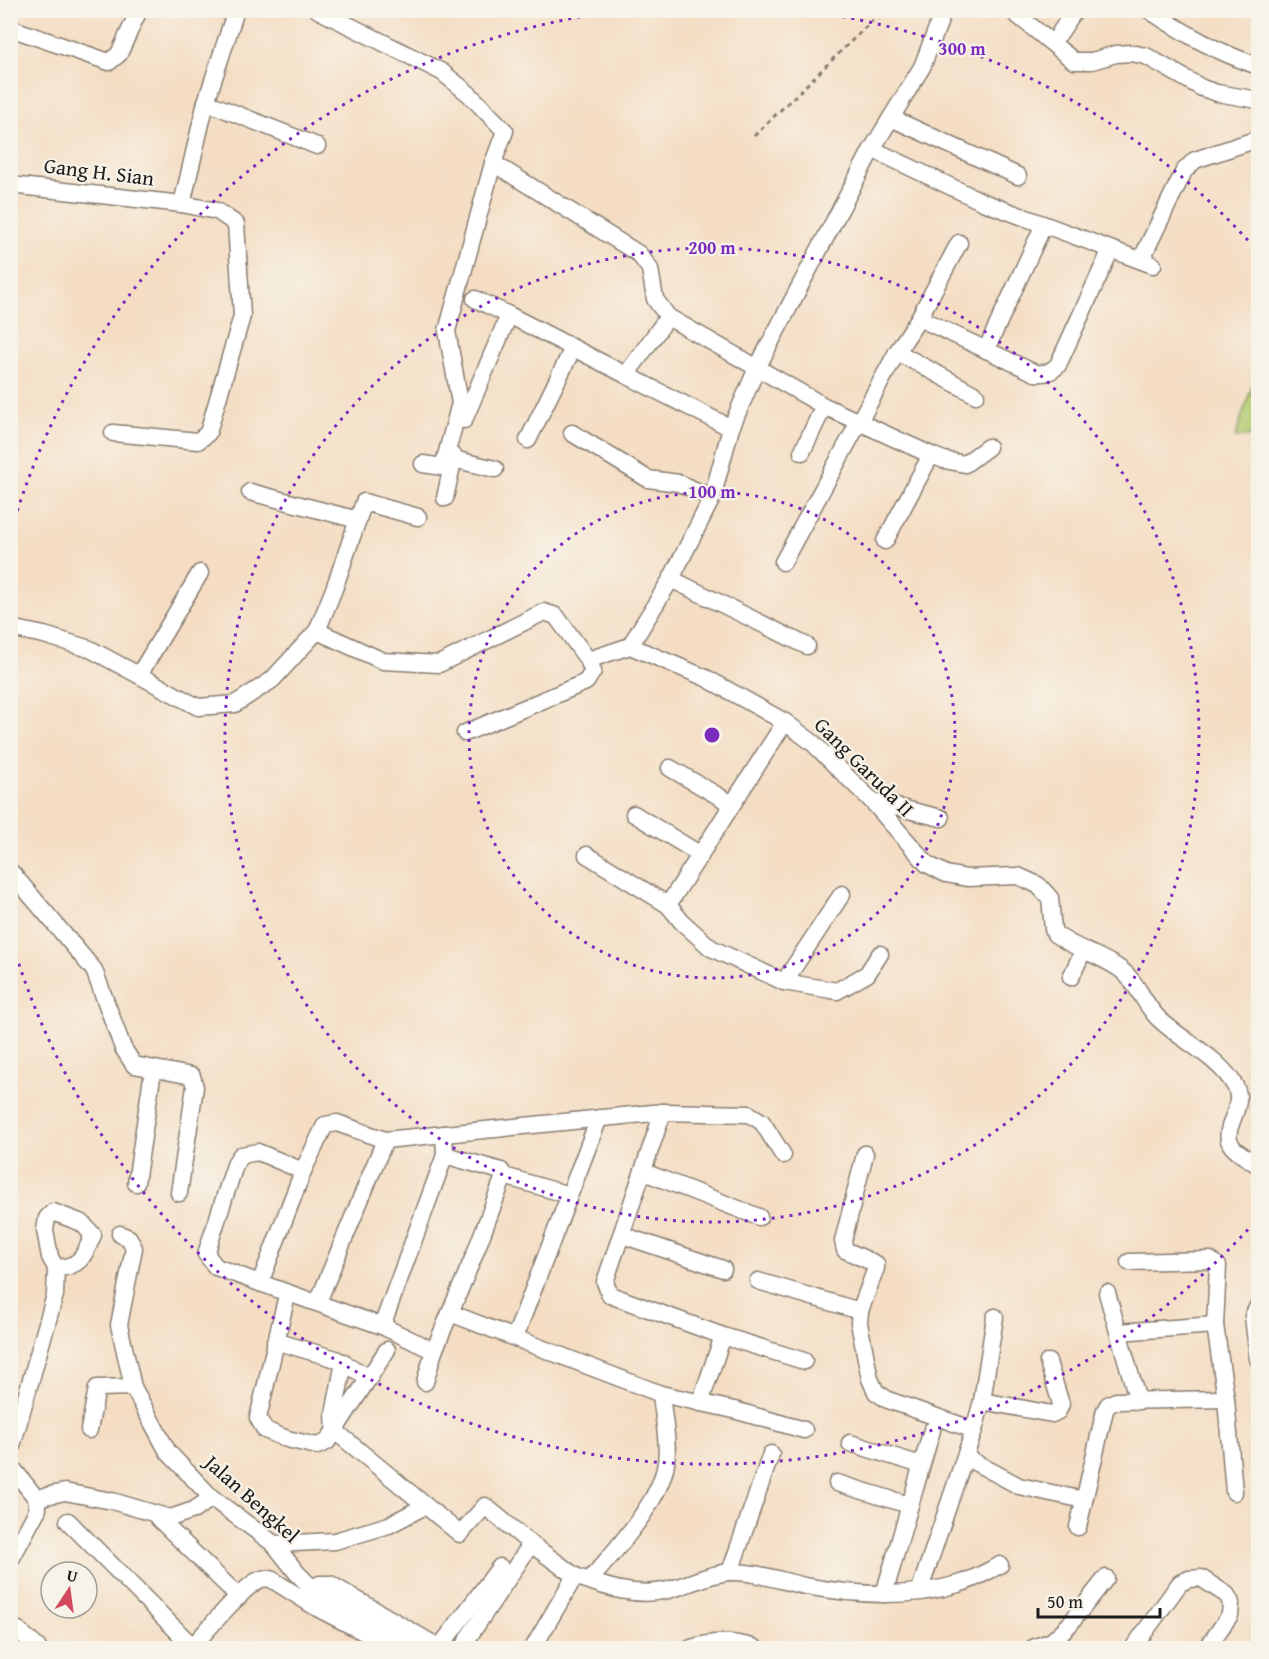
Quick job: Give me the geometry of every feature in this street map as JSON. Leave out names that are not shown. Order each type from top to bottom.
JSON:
[{"type":"street","points":[[10,28],[109,62],[119,54],[139,10]]},
{"type":"street","points":[[182,204],[206,102],[236,10]]},
{"type":"street","points":[[318,10],[442,72],[469,94],[505,131],[493,163],[447,331],[460,404],[443,467],[423,464]]},
{"type":"street","points":[[588,660],[630,646],[671,579],[712,498],[731,428],[757,368],[872,149],[922,67],[944,10]]},
{"type":"street","points":[[1011,10],[1074,61],[1092,62],[1116,54],[1146,56],[1202,88],[1258,100]]},
{"type":"street","points":[[1059,34],[1076,10]]},
{"type":"street","points":[[1149,10],[1196,41],[1258,66]]},
{"type":"street","points":[[206,102],[317,146]]},
{"type":"street","points":[[891,118],[1018,176]]},
{"type":"street","points":[[872,149],[983,202],[1147,263],[1188,165],[1195,160],[1258,139]]},
{"type":"street","points":[[493,163],[639,254],[650,269],[655,299],[668,317],[824,406],[931,455],[965,464],[988,447]]},
{"type":"street","name":"Gang H. Sian","points":[[10,185],[182,204],[217,211],[236,224],[242,316],[208,433],[198,441],[113,433]]},
{"type":"street","points":[[986,350],[1040,233]]},
{"type":"street","points":[[783,562],[959,243]]},
{"type":"street","points":[[919,318],[1035,373],[1052,372],[1058,365],[1107,258]]},
{"type":"street","points":[[475,299],[731,428]]},
{"type":"street","points":[[445,498],[465,415],[509,315]]},
{"type":"street","points":[[626,375],[668,317]]},
{"type":"street","points":[[528,440],[573,348]]},
{"type":"street","points":[[897,352],[976,395]]},
{"type":"street","points":[[802,452],[824,406]]},
{"type":"street","points":[[572,433],[648,478],[680,483],[712,498]]},
{"type":"street","points":[[885,541],[931,455]]},
{"type":"street","points":[[453,459],[495,469]]},
{"type":"street","points":[[250,492],[358,520]]},
{"type":"street","points":[[10,628],[44,635],[90,649],[198,707],[235,705],[273,680],[317,631],[364,502],[418,517]]},
{"type":"street","points":[[139,675],[200,573]]},
{"type":"street","points":[[671,579],[807,646]]},
{"type":"street","points":[[317,631],[383,661],[439,664],[544,612],[556,616],[594,671],[586,682],[465,733]]},
{"type":"street","name":"Gang Garuda II","points":[[630,646],[706,678],[785,722],[813,743],[872,801],[927,864],[946,874],[967,878],[1018,876],[1038,885],[1050,898],[1055,934],[1122,971],[1158,1018],[1225,1073],[1235,1086],[1239,1097],[1229,1141],[1233,1148],[1258,1165]]},
{"type":"street","points":[[668,905],[785,722]]},
{"type":"street","points":[[670,768],[732,804]]},
{"type":"street","points":[[872,801],[941,818]]},
{"type":"street","points":[[634,814],[701,855]]},
{"type":"street","points":[[587,855],[668,905],[682,922],[711,948],[784,982],[837,991],[867,974],[880,954]]},
{"type":"street","points":[[10,871],[94,970],[123,1048],[134,1065],[192,1076],[195,1087],[179,1193]]},
{"type":"street","points":[[784,982],[842,894]]},
{"type":"street","points":[[1071,977],[1083,951]]},
{"type":"street","points":[[136,1183],[153,1070]]},
{"type":"street","points":[[663,1112],[605,1282],[610,1295],[723,1336],[804,1361]]},
{"type":"street","points":[[260,1283],[303,1171],[325,1125],[338,1123],[385,1140],[663,1112],[749,1114],[762,1122],[783,1155]]},
{"type":"street","points":[[515,1337],[598,1118]]},
{"type":"street","points":[[382,1326],[445,1155],[444,1134]]},
{"type":"street","points":[[318,1302],[385,1140]]},
{"type":"street","points":[[303,1171],[258,1152],[242,1155],[236,1162],[206,1254],[216,1267],[382,1326],[434,1351]]},
{"type":"street","points":[[865,1154],[843,1241],[845,1250],[876,1264],[860,1311],[870,1379],[876,1392],[888,1400],[974,1431]]},
{"type":"street","points":[[445,1155],[501,1172],[504,1176],[569,1194]]},
{"type":"street","points":[[644,1172],[759,1216]]},
{"type":"street","points":[[425,1382],[434,1351],[474,1256],[504,1176]]},
{"type":"street","name":"Jalan Bengkel","points":[[120,1233],[129,1238],[134,1248],[119,1325],[133,1387],[168,1452],[212,1498],[274,1544],[312,1588],[414,1648]]},
{"type":"street","points":[[622,1235],[723,1269]]},
{"type":"street","points":[[1129,1262],[1210,1260],[1215,1262],[1219,1271],[1215,1325],[1226,1399],[1234,1492]]},
{"type":"street","points":[[10,1453],[54,1295],[56,1268]]},
{"type":"street","points":[[758,1281],[860,1311]]},
{"type":"street","points":[[1107,1293],[1137,1401]]},
{"type":"street","points":[[287,1295],[258,1418],[265,1430],[287,1439],[317,1446],[327,1442],[387,1350]]},
{"type":"street","points":[[450,1313],[661,1394],[755,1415],[804,1430]]},
{"type":"street","points":[[1257,1314],[1258,1359]]},
{"type":"street","points":[[919,1592],[974,1431],[982,1401],[995,1317]]},
{"type":"street","points":[[1118,1332],[1215,1325]]},
{"type":"street","points":[[700,1403],[723,1336]]},
{"type":"street","points":[[275,1341],[344,1362],[370,1378]]},
{"type":"street","points":[[344,1362],[334,1414],[335,1431],[460,1534],[484,1506],[531,1544],[582,1578],[609,1588],[646,1594],[730,1572],[758,1575],[842,1593],[919,1592],[961,1584],[1000,1565]]},
{"type":"street","points":[[982,1401],[1052,1414],[1058,1411],[1061,1404],[1048,1362]]},
{"type":"street","points":[[89,1430],[97,1388],[133,1387]]},
{"type":"street","points":[[533,1648],[582,1578],[625,1539],[659,1488],[666,1466],[661,1394]]},
{"type":"street","points":[[1078,1527],[1108,1405],[1116,1401],[1226,1399]]},
{"type":"street","points":[[884,1594],[932,1430]]},
{"type":"street","points":[[850,1443],[921,1465]]},
{"type":"street","points":[[730,1572],[771,1454]]},
{"type":"street","points":[[965,1457],[1019,1486],[1084,1500]]},
{"type":"street","points":[[10,1464],[36,1498],[38,1509],[13,1550]]},
{"type":"street","points":[[837,1483],[909,1505]]},
{"type":"street","points":[[36,1498],[65,1492],[112,1501],[170,1518],[194,1510],[212,1498]]},
{"type":"street","points":[[274,1544],[335,1541],[388,1526],[425,1506]]},
{"type":"street","points":[[158,1518],[239,1597]]},
{"type":"street","points":[[68,1521],[192,1648],[256,1581],[271,1578],[317,1608],[377,1639]]},
{"type":"street","points":[[468,1648],[466,1644],[468,1638],[531,1544]]},
{"type":"street","points":[[312,1588],[320,1584],[330,1584],[440,1648],[500,1567]]},
{"type":"street","points":[[1033,1648],[1050,1645],[1083,1610],[1106,1578]]},
{"type":"street","points":[[1133,1648],[1180,1584],[1189,1579],[1201,1578],[1227,1595],[1231,1603],[1230,1615],[1208,1648]]},
{"type":"street","points":[[10,1626],[38,1648]]},
{"type":"street","points":[[691,1648],[706,1644],[755,1648]]},
{"type":"path","points":[[754,136],[876,17],[896,10]]},
{"type":"green space","points":[[1258,367],[1258,435],[1235,438]]}]
